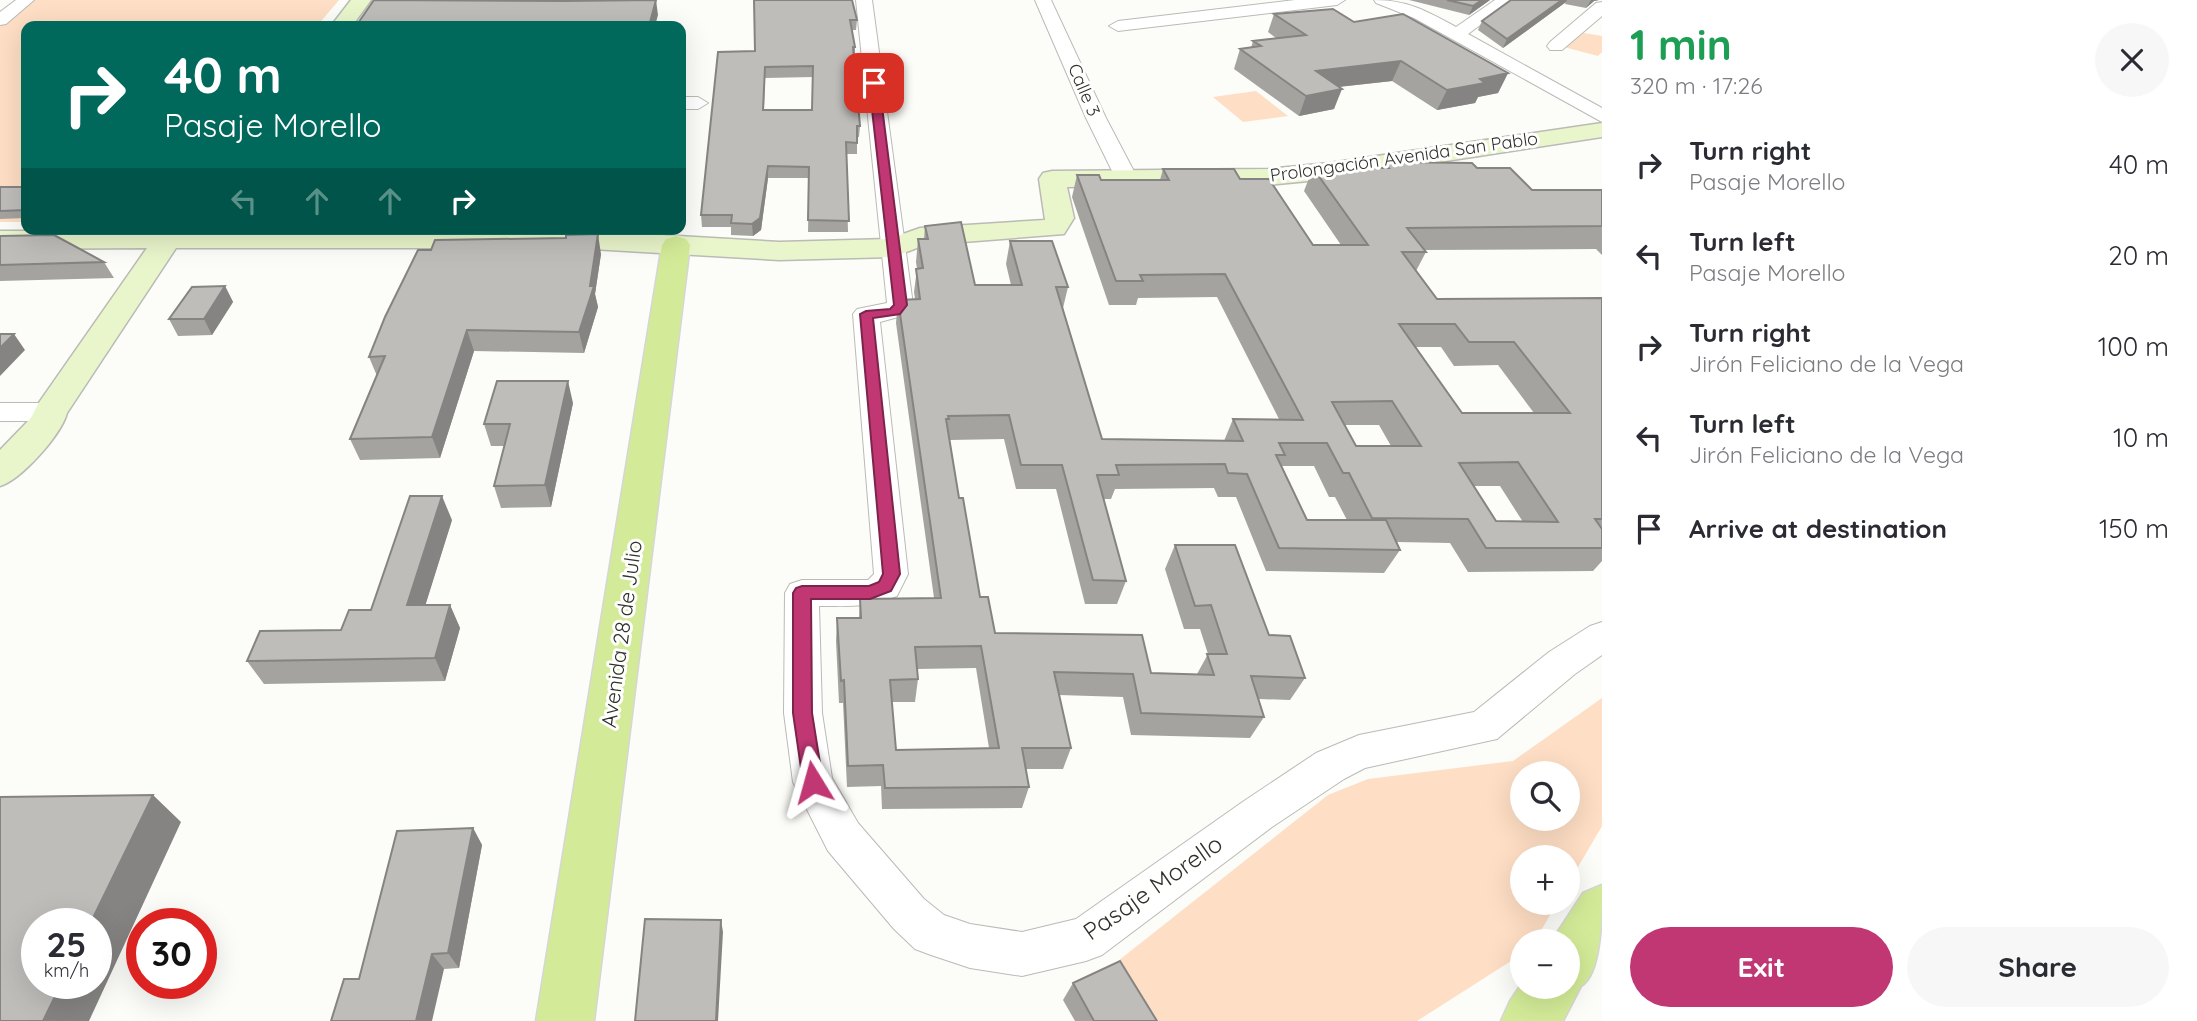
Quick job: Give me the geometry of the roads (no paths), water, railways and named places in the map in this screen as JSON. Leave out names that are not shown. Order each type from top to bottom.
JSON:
[{"type":"main road","name":"Avenida 28 de Julio","points":[[565,1021],[612,707],[648,238]]},
{"type":"main road","points":[[1580,946],[1602,912]]},
{"type":"main road","points":[[1530,1021],[1545,999]]},
{"type":"street","points":[[0,20],[26,0]]},
{"type":"street","points":[[864,0],[893,248]]},
{"type":"street","name":"Calle 3","points":[[1043,0],[1096,118],[1127,178]]},
{"type":"street","points":[[1118,26],[1295,2],[1338,0]]},
{"type":"street","points":[[1382,0],[1404,6],[1602,116]]},
{"type":"street","points":[[1457,34],[1506,0]]},
{"type":"street","points":[[345,21],[359,3],[383,7]]},
{"type":"street","points":[[1556,46],[1600,11]]},
{"type":"street","points":[[1579,29],[1602,35]]},
{"type":"street","name":"Prolongación Avenida San Pablo","points":[[0,240],[170,235],[648,238],[779,251],[893,248],[920,237],[1054,228],[1060,218],[1052,180],[1268,177],[1329,171],[1602,130]]},
{"type":"street","points":[[0,473],[47,422],[50,412],[170,235]]},
{"type":"street","name":"Pasaje Morello","points":[[893,248],[900,305],[895,312],[866,314],[891,574],[885,587],[870,593],[802,593],[803,713],[813,782],[843,837],[909,914],[931,933],[970,946],[1022,954],[1087,939],[1307,779],[1359,752],[1484,727],[1562,663],[1602,636]]},
{"type":"street","points":[[0,412],[50,412]]}]
